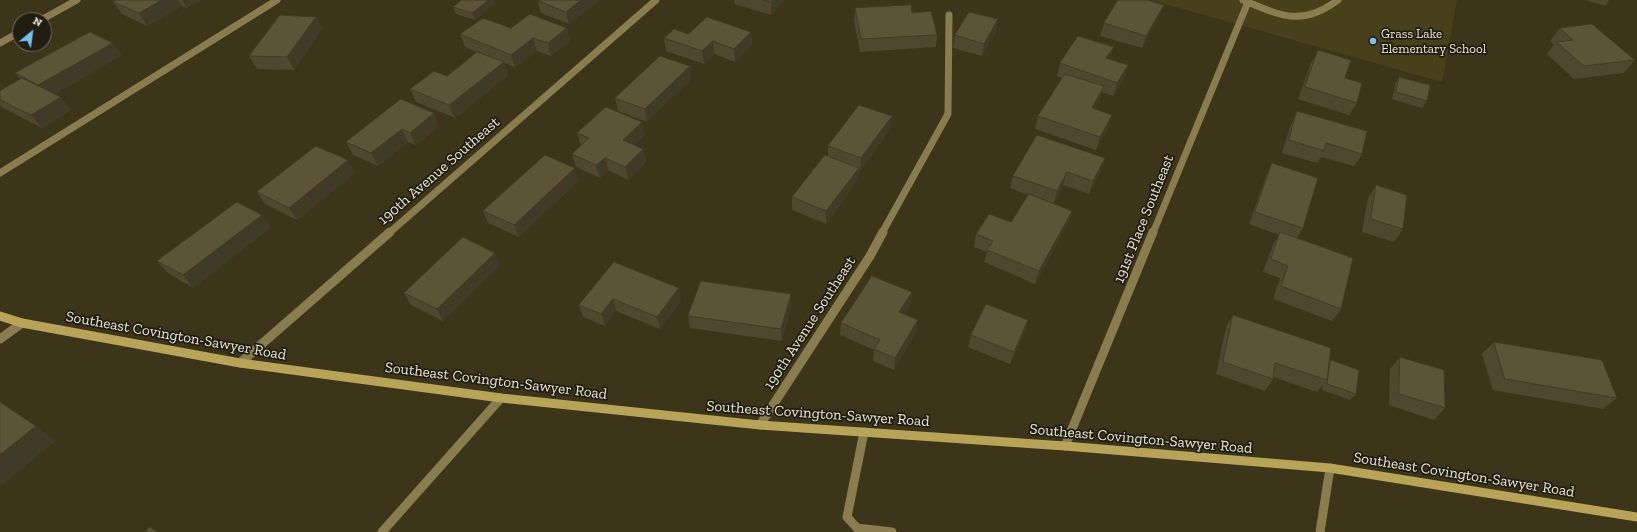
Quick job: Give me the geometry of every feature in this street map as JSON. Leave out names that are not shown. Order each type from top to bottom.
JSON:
[{"type":"street","points":[[52,14],[77,0]]},
{"type":"street","points":[[0,173],[277,0]]},
{"type":"street","name":"190th Avenue Southeast","points":[[240,363],[656,0]]},
{"type":"street","points":[[1245,1],[1279,15],[1292,18],[1319,14],[1338,0]]},
{"type":"street","name":"191st Place Southeast","points":[[1065,446],[1245,1]]},
{"type":"street","name":"190th Avenue Southeast","points":[[760,425],[870,256],[948,114],[949,14]]},
{"type":"street","points":[[0,42],[12,36]]},
{"type":"street","name":"Southeast Covington-Sawyer Road","points":[[0,316],[22,323],[240,363],[501,398],[760,425],[1065,446],[1330,468],[1637,517]]},
{"type":"street","points":[[0,339],[22,323]]},
{"type":"street","points":[[382,532],[501,398]]},
{"type":"street","points":[[864,432],[847,517],[857,528],[892,532]]},
{"type":"street","points":[[1320,532],[1330,468]]},
{"type":"shaded area","name":"Grass Lake Elementary School","points":[[1151,0],[1457,0],[1442,82]]},
{"type":"building","points":[[116,0],[162,0],[139,13],[113,2]]},
{"type":"building","points":[[462,0],[489,0],[472,13],[453,7]]},
{"type":"building","points":[[537,0],[581,0],[566,12]]},
{"type":"building","points":[[1118,0],[1147,0],[1164,5],[1146,36],[1104,23]]},
{"type":"building","points":[[911,5],[912,13],[931,11],[937,35],[861,39],[855,8]]},
{"type":"building","points":[[969,12],[998,19],[984,44],[955,35]]},
{"type":"building","points":[[530,14],[567,28],[548,43],[533,38],[511,55],[460,34],[483,18],[511,28]]},
{"type":"building","points":[[280,15],[316,17],[287,57],[249,56]]},
{"type":"building","points":[[707,17],[751,32],[734,49],[713,41],[702,51],[664,38],[674,29],[688,34]]},
{"type":"building","points":[[1592,24],[1635,60],[1584,66],[1556,42],[1573,40],[1560,28]]},
{"type":"building","points":[[90,32],[113,43],[38,85],[15,73]]},
{"type":"building","points":[[1078,36],[1114,47],[1106,58],[1128,65],[1117,83],[1060,63]]},
{"type":"building","points":[[1318,50],[1351,60],[1345,78],[1362,83],[1357,103],[1305,87]]},
{"type":"building","points":[[477,52],[504,62],[449,105],[410,89],[434,71],[447,76]]},
{"type":"building","points":[[660,56],[690,66],[645,109],[615,98]]},
{"type":"building","points":[[1065,74],[1104,86],[1092,108],[1112,115],[1100,137],[1038,116]]},
{"type":"building","points":[[1399,77],[1430,85],[1427,101],[1396,92]]},
{"type":"building","points":[[22,78],[61,97],[31,115],[0,100],[0,91]]},
{"type":"building","points":[[401,99],[434,113],[410,133],[402,129],[371,153],[346,142]]},
{"type":"building","points":[[859,105],[892,116],[861,158],[828,146]]},
{"type":"building","points":[[606,107],[642,122],[623,140],[643,149],[625,167],[605,158],[596,165],[572,154],[589,138],[577,133]]},
{"type":"building","points":[[1297,111],[1367,131],[1362,154],[1326,143],[1324,151],[1289,140]]},
{"type":"building","points":[[1037,135],[1105,158],[1093,181],[1067,172],[1057,191],[1013,176]]},
{"type":"building","points":[[316,146],[348,160],[289,208],[257,192]]},
{"type":"building","points":[[545,155],[575,168],[514,225],[483,211]]},
{"type":"building","points":[[825,155],[859,168],[826,211],[792,197]]},
{"type":"building","points":[[1272,163],[1318,178],[1303,228],[1255,212]]},
{"type":"building","points":[[1376,185],[1407,195],[1403,229],[1371,219]]},
{"type":"building","points":[[1029,194],[1072,211],[1039,271],[987,250],[993,241],[976,234],[989,214],[1011,222]]},
{"type":"building","points":[[237,202],[262,215],[183,275],[157,261]]},
{"type":"building","points":[[1280,232],[1353,258],[1341,309],[1281,286],[1288,266],[1271,259]]},
{"type":"building","points":[[463,237],[495,253],[437,309],[404,293]]},
{"type":"building","points":[[614,262],[679,288],[657,317],[613,299],[601,314],[579,305]]},
{"type":"building","points":[[872,276],[912,292],[899,312],[918,320],[895,358],[874,349],[880,340],[841,323]]},
{"type":"building","points":[[701,281],[791,294],[781,329],[688,316]]},
{"type":"building","points":[[986,304],[1028,320],[1014,352],[971,335]]},
{"type":"building","points":[[1233,315],[1331,348],[1327,380],[1275,363],[1273,379],[1223,362]]},
{"type":"building","points":[[1494,342],[1602,360],[1617,398],[1505,379]]},
{"type":"building","points":[[1400,357],[1444,370],[1445,408],[1399,394]]},
{"type":"building","points":[[1331,360],[1359,370],[1356,394],[1327,384]]},
{"type":"building","points":[[0,402],[36,426],[0,455]]},
{"type":"building","points":[[150,527],[158,532],[145,532]]},
{"type":"place","name":"Grass Lake Elementary School","points":[[1373,41]]}]
